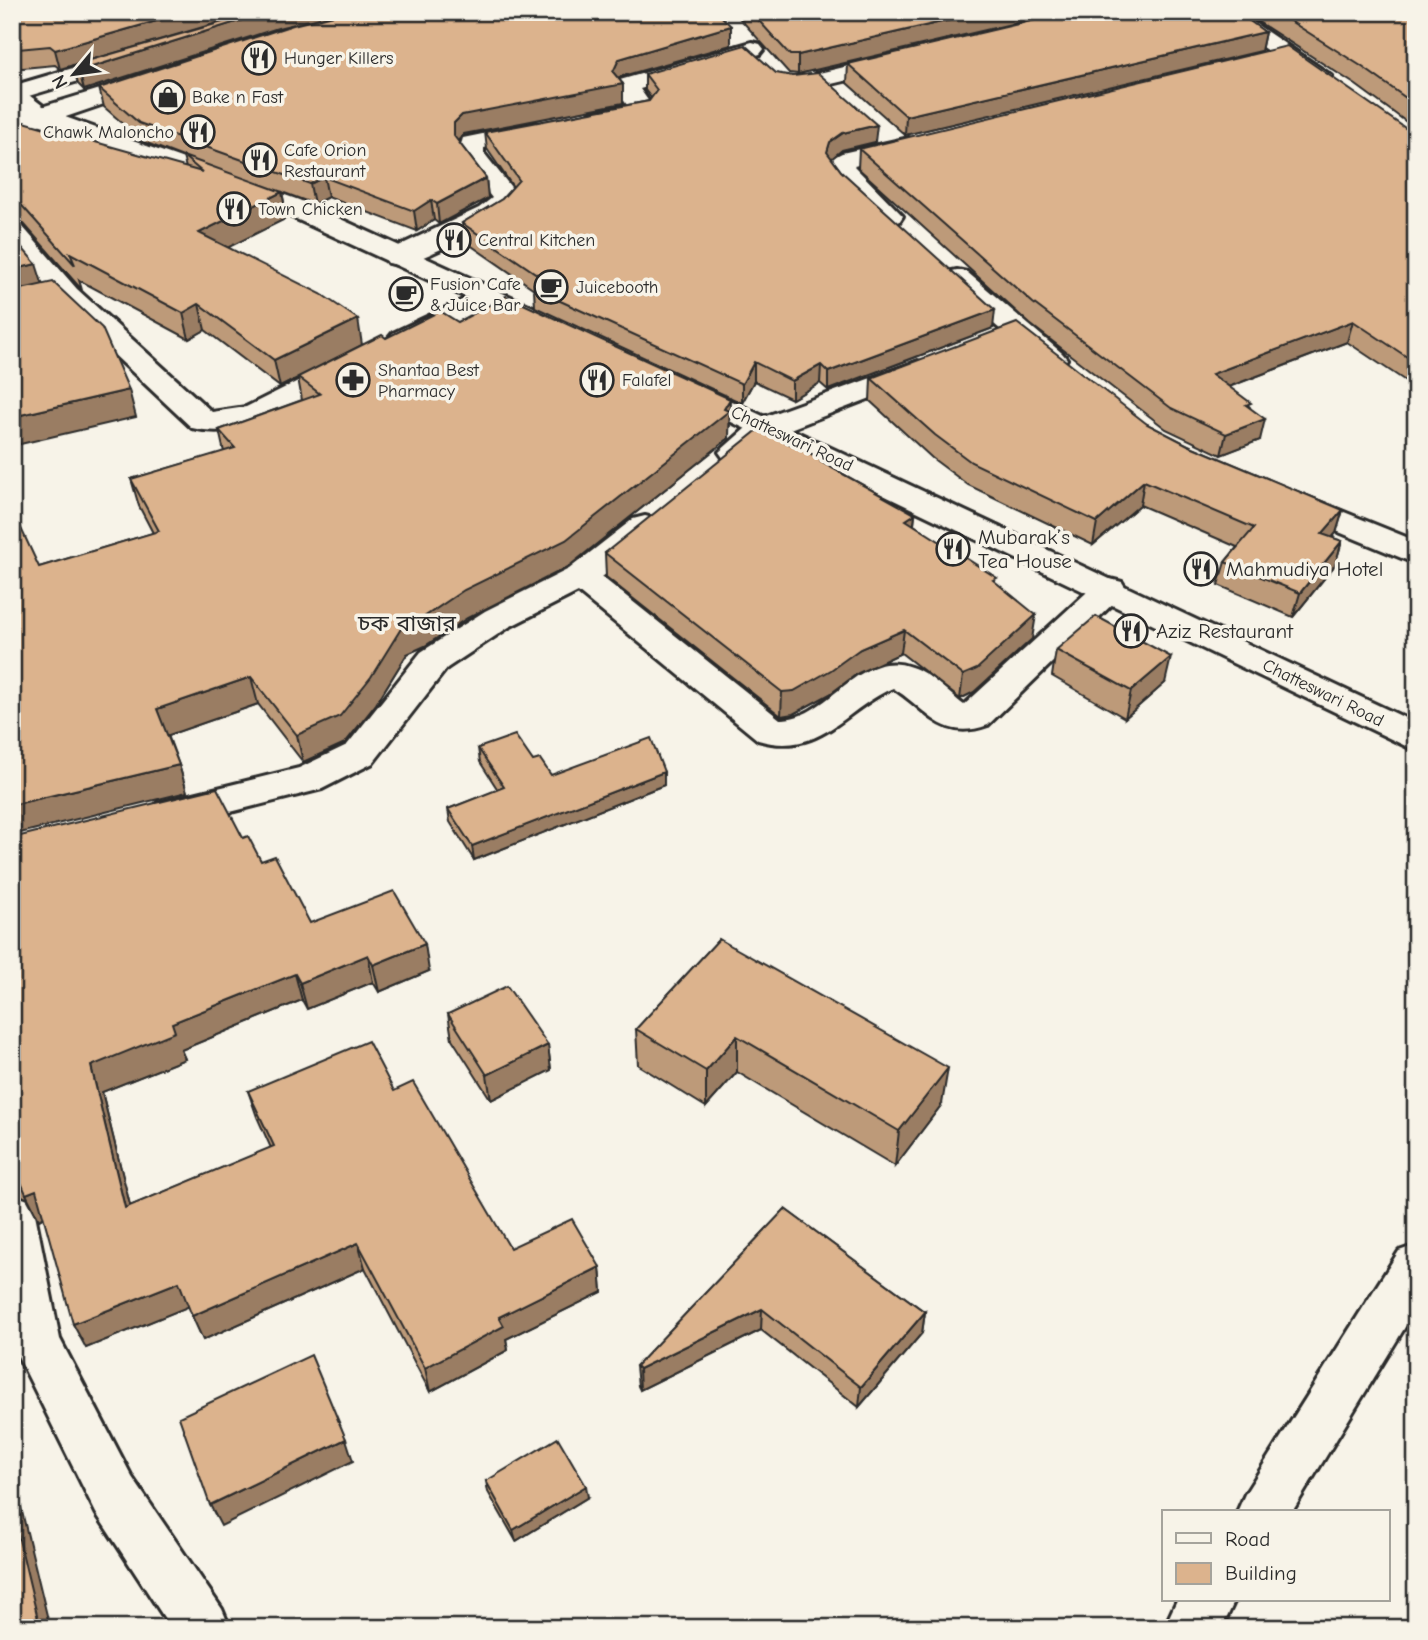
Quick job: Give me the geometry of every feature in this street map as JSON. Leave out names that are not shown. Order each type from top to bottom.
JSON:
[{"type":"street","points":[[1222,12],[1336,86]]},
{"type":"street","points":[[398,257],[488,214],[505,201],[505,196],[471,153],[472,143],[642,109],[628,89],[629,85],[745,41],[770,68]]},
{"type":"street","points":[[1260,60],[1287,54]]},
{"type":"street","points":[[12,94],[141,55]]},
{"type":"street","points":[[799,84],[917,57]]},
{"type":"street","points":[[12,124],[42,117],[172,74]]},
{"type":"street","points":[[823,79],[842,96]]},
{"type":"street","points":[[12,94],[42,117],[290,206],[573,336]]},
{"type":"street","points":[[882,130],[901,148]]},
{"type":"street","points":[[910,234],[841,168],[844,162],[851,158],[928,141]]},
{"type":"street","points":[[12,232],[67,295],[190,411],[203,421],[216,424],[252,415],[488,296]]},
{"type":"street","points":[[939,261],[1005,337],[1070,373]]},
{"type":"street","points":[[34,304],[67,295]]},
{"type":"street","points":[[714,470],[766,427],[942,361]]},
{"type":"street","name":"Chatteswari Road","points":[[658,376],[1416,738]]},
{"type":"street","points":[[1269,491],[1416,554]]},
{"type":"street","points":[[134,822],[309,779],[360,754],[434,660],[497,619],[581,577],[663,512]]},
{"type":"street","points":[[581,577],[771,731],[782,734],[808,729],[872,685],[892,675],[902,676],[956,718],[964,720],[975,716],[1110,590]]},
{"type":"street","points":[[12,1214],[36,1343],[114,1495],[203,1628]]},
{"type":"street","points":[[1264,1510],[1416,1266]]},
{"type":"street","points":[[1191,1628],[1207,1602]]},
{"type":"building","points":[[12,12],[53,12],[56,15],[65,12],[188,12],[55,50],[50,46],[12,48]]},
{"type":"building","points":[[228,12],[268,12],[79,71],[73,65],[223,22]]},
{"type":"building","points":[[346,12],[717,12],[731,26],[619,59],[613,72],[623,84],[462,115],[454,123],[454,136],[486,178],[437,204],[431,200],[414,211],[324,177],[310,184],[139,123],[99,88],[293,25]]},
{"type":"building","points":[[751,12],[985,12],[790,55]]},
{"type":"building","points":[[1069,12],[1237,12],[1265,32],[906,116],[848,64]]},
{"type":"building","points":[[1276,12],[1416,12],[1416,105],[1361,66]]},
{"type":"building","points":[[745,45],[776,73],[793,76],[818,73],[877,125],[843,133],[830,142],[827,152],[841,171],[995,310],[828,372],[821,365],[792,381],[754,362],[742,384],[534,289],[547,281],[462,223],[502,199],[519,180],[485,132],[649,101],[657,90],[645,74]]},
{"type":"building","points":[[1287,46],[1416,133],[1416,287],[1410,290],[1416,292],[1416,363],[1353,321],[1212,374],[1251,403],[1246,405],[1265,419],[1226,434],[1171,408],[1033,303],[859,149]]},
{"type":"building","points":[[12,122],[24,122],[202,172],[183,156],[282,192],[199,233],[321,294],[358,319],[274,360],[199,304],[183,313],[70,253],[75,265],[16,199],[12,198]]},
{"type":"building","points":[[12,236],[36,264],[12,270]]},
{"type":"building","points":[[53,282],[102,328],[129,390],[12,417],[12,291]]},
{"type":"building","points":[[506,296],[730,399],[724,409],[729,411],[566,540],[464,590],[421,619],[402,627],[371,677],[340,716],[297,735],[251,677],[157,709],[179,765],[12,805],[12,526],[19,524],[39,567],[159,531],[131,479],[235,448],[219,430],[320,394],[298,377],[382,335],[386,338],[440,311],[458,322]]},
{"type":"building","points":[[1017,323],[1147,424],[1188,445],[1343,510],[1322,534],[1342,541],[1300,593],[1225,562],[1254,528],[1144,481],[1097,522],[971,462],[935,435],[871,378]]},
{"type":"building","points":[[759,429],[824,460],[821,462],[915,514],[906,520],[997,578],[993,580],[1036,615],[977,669],[963,675],[904,630],[860,649],[831,670],[794,691],[782,692],[605,553]]},
{"type":"building","points":[[1096,616],[1171,657],[1131,691],[1056,650]]},
{"type":"building","points":[[515,735],[533,761],[540,759],[551,775],[651,738],[664,772],[472,846],[448,809],[504,787],[478,748]]},
{"type":"building","points":[[217,788],[243,838],[248,836],[261,861],[275,856],[310,923],[394,891],[425,944],[373,965],[368,955],[300,983],[295,974],[172,1023],[175,1032],[91,1066],[125,1208],[274,1146],[248,1091],[368,1041],[394,1091],[413,1082],[510,1248],[572,1219],[600,1267],[499,1317],[504,1326],[425,1368],[358,1243],[192,1316],[179,1282],[73,1324],[36,1190],[26,1194],[17,1173],[12,1171],[12,838]]},
{"type":"building","points":[[719,939],[948,1068],[899,1131],[737,1036],[706,1071],[636,1029]]},
{"type":"building","points":[[507,986],[548,1045],[487,1075],[448,1014]]},
{"type":"building","points":[[785,1209],[925,1312],[861,1387],[762,1309],[639,1369],[636,1366]]},
{"type":"building","points":[[311,1355],[346,1439],[210,1505],[179,1417]]},
{"type":"building","points":[[558,1438],[586,1486],[513,1530],[486,1481]]},
{"type":"building","points":[[12,1510],[38,1619],[20,1628],[12,1628]]},
{"type":"place","name":"Hunger Killers","points":[[259,58]]},
{"type":"place","name":"Bake n Fast","points":[[168,97]]},
{"type":"place","name":"Chawk Maloncho","points":[[198,132]]},
{"type":"place","name":"Cafe Orion Restaurant","points":[[260,160]]},
{"type":"place","name":"Town Chicken","points":[[234,209]]},
{"type":"place","name":"Central Kitchen","points":[[454,240]]},
{"type":"place","name":"Juicebooth","points":[[551,287]]},
{"type":"place","name":"Fusion Cafe & Juice Bar","points":[[406,294]]},
{"type":"place","name":"Shantaa Best Pharmacy","points":[[353,380]]},
{"type":"place","name":"Falafel","points":[[597,380]]},
{"type":"place","name":"Mubarak’s Tea House","points":[[953,549]]},
{"type":"place","name":"Mahmudiya Hotel","points":[[1201,569]]},
{"type":"place","name":"Aziz Restaurant","points":[[1131,631]]},
{"type":"district","name":"চক বাজার","points":[[407,623]]}]
